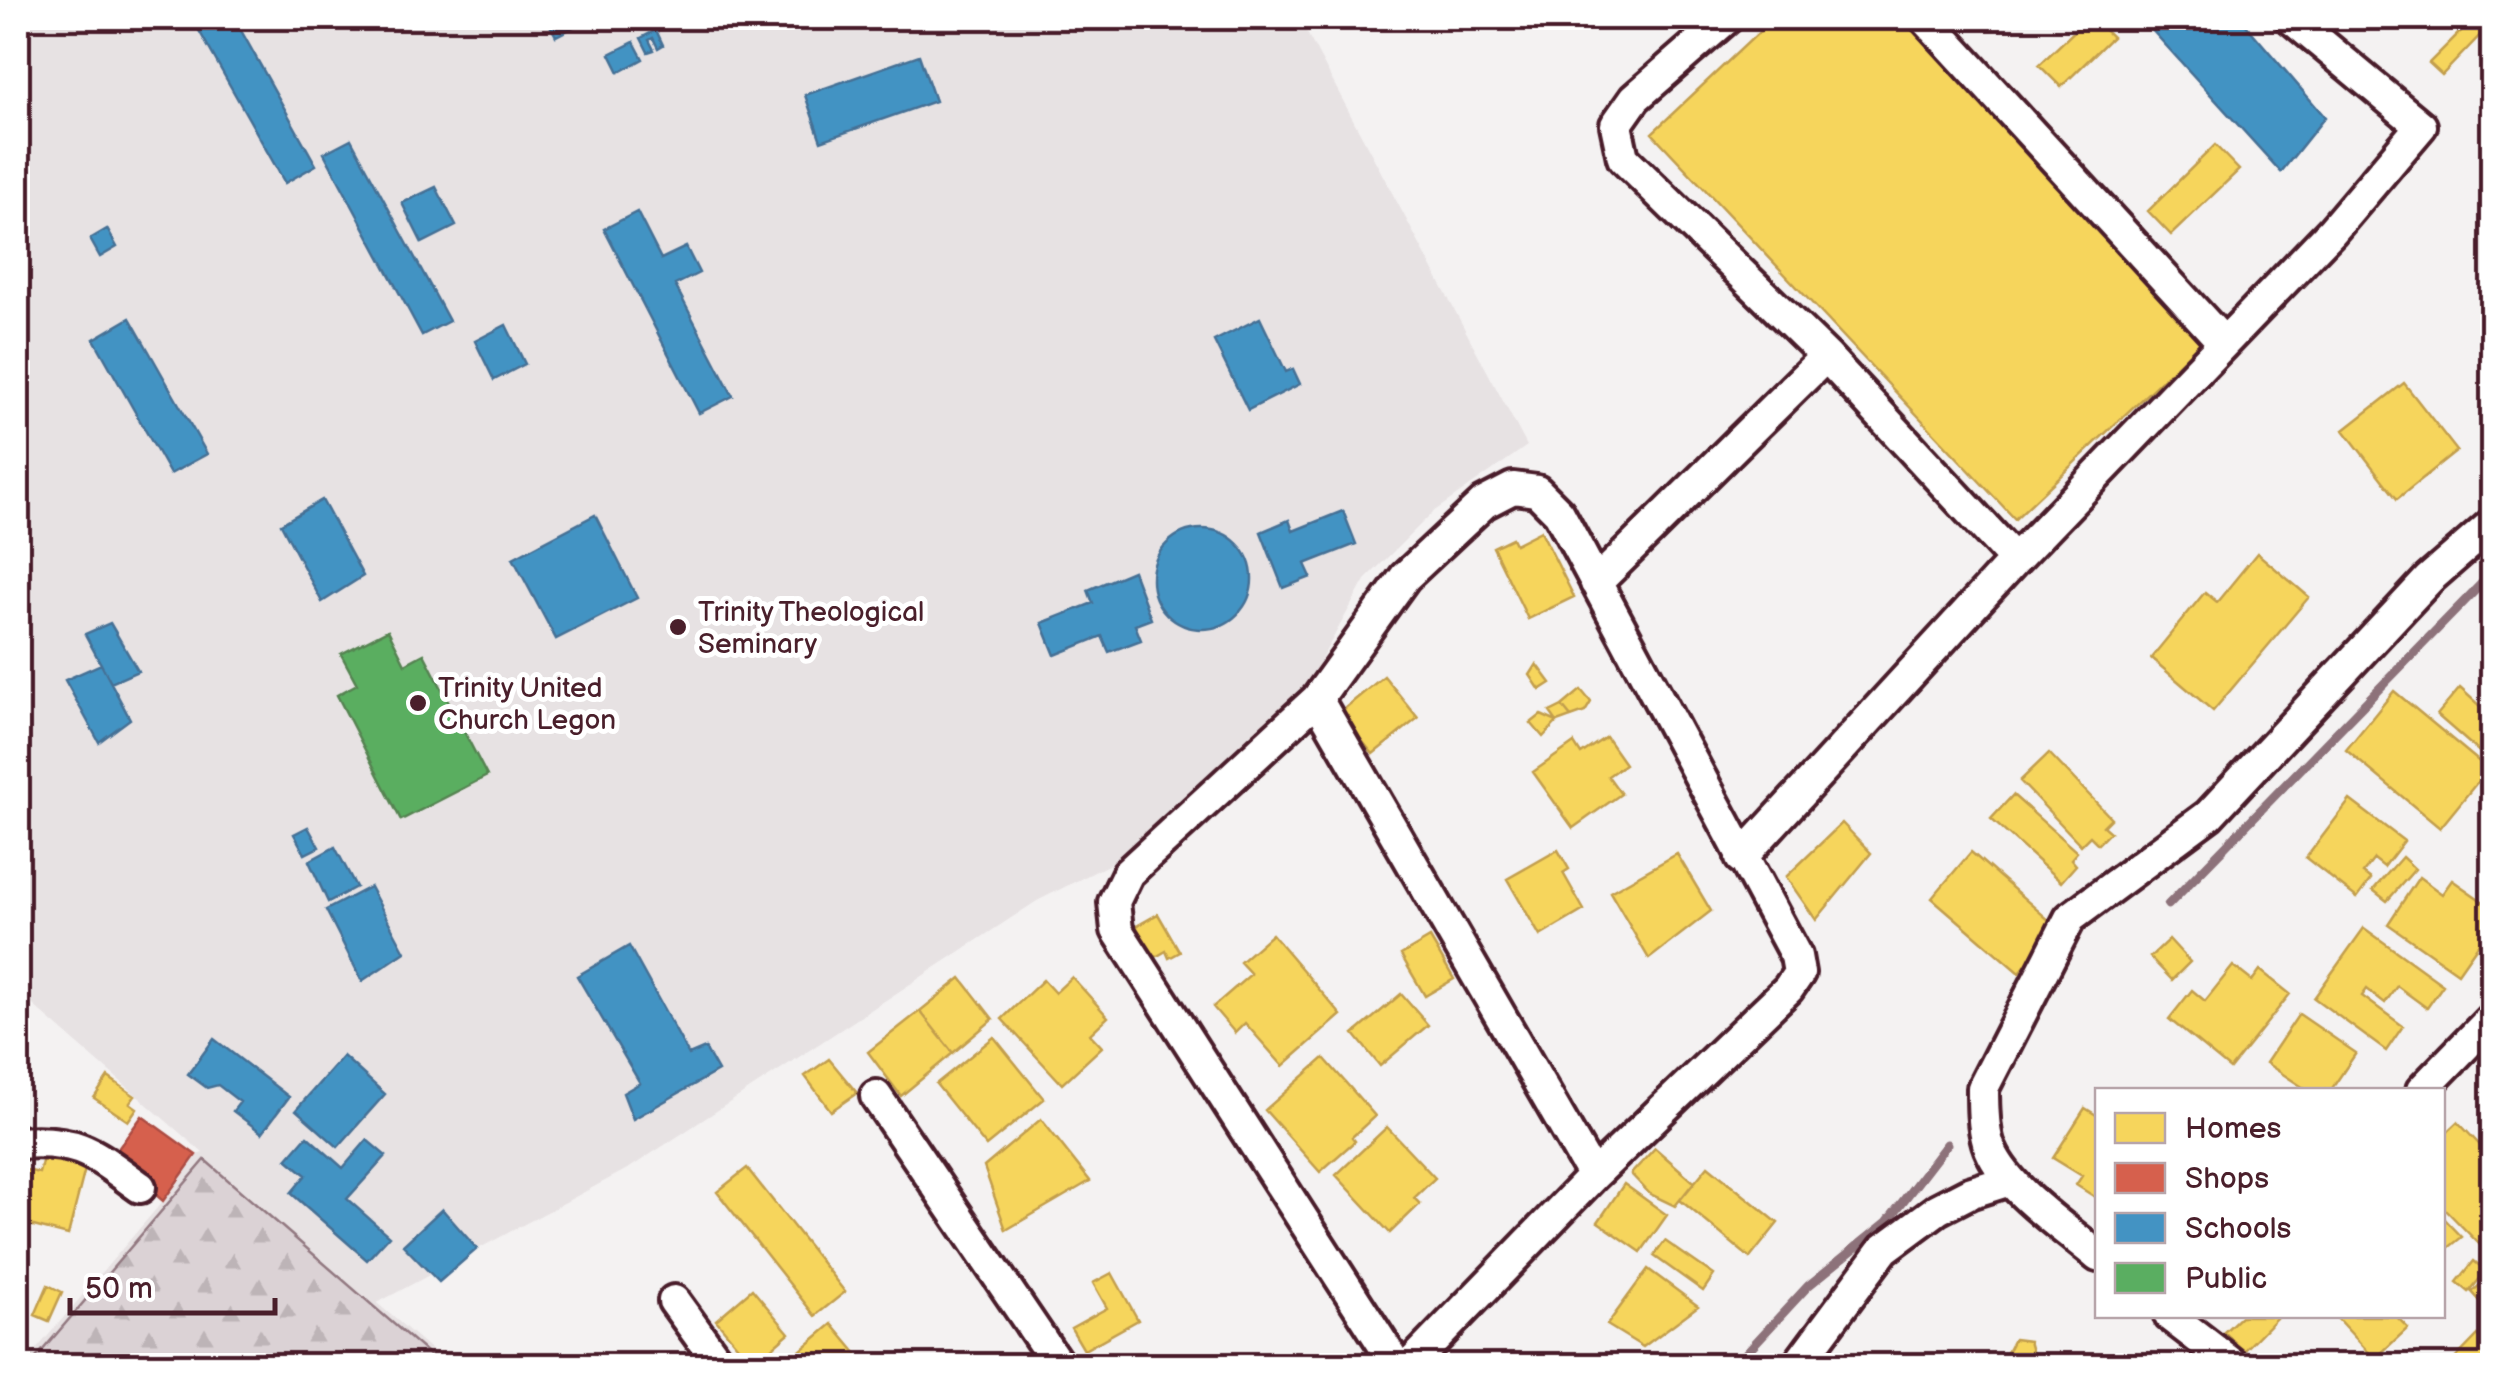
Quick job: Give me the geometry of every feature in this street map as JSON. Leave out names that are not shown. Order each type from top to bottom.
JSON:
[{"type":"street","points":[[1726,18],[1635,98],[1616,125],[1623,158],[1826,356],[2014,560]]},
{"type":"street","points":[[1924,18],[2224,343]]},
{"type":"street","points":[[1741,858],[2014,560],[2332,231],[2421,126],[2291,18]]},
{"type":"street","points":[[1596,584],[1826,356]]},
{"type":"street","points":[[1397,1366],[1117,930],[1114,902],[1128,874],[1317,699],[1405,577],[1484,503],[1513,488],[1537,491],[1559,514],[1796,956],[1800,973],[1788,989],[1593,1176],[1409,1366]]},
{"type":"street","points":[[2095,1253],[2010,1180],[1989,1146],[1983,1088],[2070,918],[2210,815],[2429,579],[2492,524]]},
{"type":"street","points":[[1317,699],[1593,1176]]},
{"type":"street","points":[[2424,1088],[2492,1018]]},
{"type":"street","points":[[876,1096],[1058,1366]]},
{"type":"street","points":[[18,1143],[58,1141],[95,1154],[140,1188]]},
{"type":"street","points":[[1797,1366],[1884,1249],[1938,1209],[1969,1193],[2010,1180]]},
{"type":"street","points":[[674,1301],[720,1366]]},
{"type":"street","points":[[2188,1320],[2235,1366]]},
{"type":"shaded area","name":"Trinity Theological Seminary","points":[[18,18],[1299,18],[1527,446],[1433,512],[1365,580],[1313,674],[1277,726],[1108,865],[1037,901],[631,1167],[377,1303],[449,1365],[23,1365],[163,1201],[196,1155],[203,1153],[18,992]]},
{"type":"green space","points":[[205,1160],[441,1365],[30,1365]]},
{"type":"building: Homes","points":[[1774,18],[1907,18],[2207,337],[2015,519],[1652,133]]},
{"type":"building: Homes","points":[[2088,18],[2093,18],[2112,37],[2061,87],[2039,65]]},
{"type":"building: Homes","points":[[2474,18],[2486,29],[2442,75],[2429,63]]},
{"type":"building: Homes","points":[[2215,145],[2239,170],[2171,235],[2148,211]]},
{"type":"building: Homes","points":[[2404,383],[2457,451],[2397,499],[2344,430]]},
{"type":"building: Homes","points":[[1541,531],[1574,597],[1528,619],[1493,547],[1512,538],[1515,544]]},
{"type":"building: Homes","points":[[2257,553],[2309,597],[2213,711],[2151,658],[2205,592],[2217,602]]},
{"type":"building: Homes","points":[[1537,664],[1551,683],[1540,690],[1530,675]]},
{"type":"building: Homes","points":[[1384,676],[1418,718],[1373,754],[1339,713]]},
{"type":"building: Homes","points":[[2460,688],[2492,717],[2492,763],[2437,715]]},
{"type":"building: Homes","points":[[1581,690],[1591,702],[1585,712],[1571,717],[1562,706]]},
{"type":"building: Homes","points":[[2394,691],[2488,769],[2440,828],[2346,750]]},
{"type":"building: Homes","points":[[1562,706],[1571,717],[1557,722],[1550,712]]},
{"type":"building: Homes","points":[[1541,715],[1557,722],[1543,737],[1531,723]]},
{"type":"building: Homes","points":[[1606,737],[1625,764],[1608,776],[1621,794],[1573,828],[1533,772],[1574,743],[1581,754]]},
{"type":"building: Homes","points":[[2049,753],[2111,818],[2103,826],[2110,832],[2098,844],[2090,836],[2081,845],[2020,781]]},
{"type":"building: Homes","points":[[2013,795],[2077,852],[2071,859],[2076,865],[2061,882],[1991,819]]},
{"type":"building: Homes","points":[[2350,800],[2404,841],[2384,867],[2374,859],[2363,873],[2371,879],[2357,898],[2306,858]]},
{"type":"building: Homes","points":[[1842,823],[1871,853],[1816,920],[1786,877]]},
{"type":"building: Homes","points":[[1558,850],[1569,869],[1563,873],[1584,910],[1540,936],[1507,879]]},
{"type":"building: Homes","points":[[1971,852],[2058,928],[2019,973],[1932,898]]},
{"type":"building: Homes","points":[[1677,854],[1711,911],[1649,959],[1610,892]]},
{"type":"building: Homes","points":[[2402,857],[2415,869],[2387,901],[2373,890]]},
{"type":"building: Homes","points":[[2419,877],[2442,894],[2452,880],[2492,908],[2492,941],[2487,949],[2479,943],[2458,973],[2388,924]]},
{"type":"building: Homes","points":[[1158,914],[1180,952],[1169,958],[1166,951],[1154,958],[1135,927]]},
{"type":"building: Homes","points":[[2364,928],[2443,985],[2427,1008],[2397,986],[2385,1003],[2367,989],[2362,996],[2403,1026],[2386,1051],[2314,998]]},
{"type":"building: Homes","points":[[1272,934],[1341,1015],[1283,1066],[1245,1023],[1235,1033],[1213,1007],[1251,974],[1240,962]]},
{"type":"building: Homes","points":[[1430,938],[1454,979],[1425,996],[1401,955]]},
{"type":"building: Homes","points":[[2169,939],[2190,962],[2172,980],[2150,957]]},
{"type":"building: Homes","points":[[2233,966],[2252,981],[2260,970],[2290,994],[2230,1069],[2169,1019],[2192,990],[2205,1001]]},
{"type":"building: Homes","points":[[1072,977],[1108,1017],[1090,1034],[1102,1047],[1062,1084],[1002,1019],[1043,980],[1055,993]]},
{"type":"building: Homes","points":[[961,978],[993,1019],[953,1053],[920,1011]]},
{"type":"building: Homes","points":[[1401,994],[1428,1025],[1380,1066],[1354,1034]]},
{"type":"building: Homes","points":[[920,1011],[953,1053],[901,1096],[868,1052]]},
{"type":"building: Homes","points":[[2299,1014],[2356,1053],[2332,1088],[2304,1088],[2266,1063]]},
{"type":"building: Homes","points":[[994,1037],[1044,1099],[986,1146],[936,1084]]},
{"type":"building: Homes","points":[[1324,1058],[1375,1116],[1352,1137],[1355,1141],[1320,1172],[1265,1110]]},
{"type":"building: Homes","points":[[829,1059],[857,1093],[831,1111],[805,1076]]},
{"type":"building: Homes","points":[[108,1077],[135,1096],[130,1103],[137,1108],[128,1121],[94,1098]]},
{"type":"building: Homes","points":[[2085,1108],[2095,1114],[2095,1197],[2076,1185],[2082,1176],[2053,1158]]},
{"type":"building: Homes","points":[[1041,1119],[1090,1181],[1006,1230],[984,1167]]},
{"type":"building: Homes","points":[[2458,1122],[2492,1158],[2492,1247],[2487,1252],[2445,1209],[2445,1134]]},
{"type":"building: Homes","points":[[1387,1127],[1435,1178],[1414,1198],[1420,1204],[1390,1233],[1336,1175]]},
{"type":"building: Homes","points":[[1655,1148],[1694,1182],[1675,1206],[1650,1194],[1631,1174]]},
{"type":"building: Homes","points":[[44,1154],[86,1165],[68,1235],[18,1222],[18,1168],[39,1173]]},
{"type":"building: Homes","points":[[1708,1166],[1778,1223],[1750,1258],[1680,1200]]},
{"type":"building: Homes","points":[[747,1168],[845,1292],[815,1316],[717,1192]]},
{"type":"building: Homes","points":[[1624,1184],[1667,1215],[1641,1252],[1598,1222]]},
{"type":"building: Homes","points":[[2445,1219],[2462,1237],[2445,1251]]},
{"type":"building: Homes","points":[[1665,1241],[1714,1275],[1703,1291],[1654,1256]]},
{"type":"building: Homes","points":[[2474,1261],[2486,1271],[2469,1292],[2457,1282]]},
{"type":"building: Homes","points":[[1648,1269],[1698,1306],[1643,1347],[1607,1325]]},
{"type":"building: Homes","points":[[1112,1273],[1138,1320],[1084,1350],[1071,1328],[1107,1308],[1093,1283]]},
{"type":"building: Homes","points":[[2484,1281],[2492,1292],[2481,1302],[2472,1292]]},
{"type":"building: Homes","points":[[48,1285],[62,1292],[49,1321],[35,1315]]},
{"type":"building: Homes","points":[[752,1289],[789,1333],[753,1364],[716,1320]]},
{"type":"building: Homes","points":[[2239,1318],[2276,1318],[2244,1351],[2224,1332]]},
{"type":"building: Homes","points":[[2337,1318],[2398,1318],[2408,1328],[2375,1359]]},
{"type":"building: Homes","points":[[832,1324],[867,1366],[802,1366],[794,1356]]},
{"type":"building: Homes","points":[[2478,1335],[2492,1349],[2492,1366],[2448,1366]]},
{"type":"building: Homes","points":[[2014,1339],[2029,1341],[2036,1366],[2000,1366]]},
{"type":"building: Shops","points":[[142,1116],[196,1155],[163,1201],[112,1157]]},
{"type":"building: Schools","points":[[192,18],[234,18],[316,165],[285,183]]},
{"type":"building: Schools","points":[[546,18],[591,18],[556,36]]},
{"type":"building: Schools","points":[[2141,18],[2240,18],[2325,117],[2281,172]]},
{"type":"building: Schools","points":[[656,30],[663,45],[658,48],[653,38],[649,40],[654,50],[648,52],[641,38]]},
{"type":"building: Schools","points":[[634,42],[643,59],[619,72],[610,54]]},
{"type":"building: Schools","points":[[919,55],[935,101],[821,141],[805,95]]},
{"type":"building: Schools","points":[[351,139],[449,321],[422,335],[324,153]]},
{"type":"building: Schools","points":[[436,187],[456,226],[422,243],[402,203]]},
{"type":"building: Schools","points":[[637,212],[661,259],[686,247],[699,273],[675,285],[733,396],[699,413],[604,229]]},
{"type":"building: Schools","points":[[107,229],[117,247],[100,257],[90,239]]},
{"type":"building: Schools","points":[[130,318],[207,454],[170,474],[94,339]]},
{"type":"building: Schools","points":[[1260,318],[1286,372],[1293,369],[1300,384],[1248,410],[1214,341]]},
{"type":"building: Schools","points":[[506,325],[525,364],[494,380],[475,341]]},
{"type":"building: Schools","points":[[322,500],[363,576],[322,602],[281,524]]},
{"type":"building: Schools","points":[[1343,511],[1356,544],[1305,564],[1311,577],[1283,588],[1261,532],[1289,520],[1293,531]]},
{"type":"building: Schools","points":[[595,515],[637,598],[556,639],[513,558]]},
{"type":"building: Schools","points":[[1202,529],[1221,533],[1237,544],[1248,560],[1252,579],[1248,598],[1237,614],[1221,625],[1202,629],[1183,625],[1167,614],[1156,598],[1152,579],[1156,560],[1167,544],[1183,533]]},
{"type":"building: Schools","points":[[1133,571],[1151,619],[1135,625],[1141,640],[1109,652],[1102,636],[1055,655],[1042,623],[1093,603],[1088,590]]},
{"type":"building: Schools","points":[[110,623],[138,671],[111,683],[85,634]]},
{"type":"building: Schools","points":[[101,664],[130,719],[99,742],[65,680]]},
{"type":"building: Schools","points":[[308,827],[319,847],[305,854],[294,834]]},
{"type":"building: Schools","points":[[335,847],[356,887],[328,902],[309,861]]},
{"type":"building: Schools","points":[[370,887],[405,952],[362,981],[326,910]]},
{"type":"building: Schools","points":[[629,946],[689,1055],[705,1048],[718,1071],[633,1119],[623,1093],[640,1083],[577,976]]},
{"type":"building: Schools","points":[[214,1039],[289,1097],[262,1133],[233,1111],[240,1102],[218,1085],[207,1088],[188,1074]]},
{"type":"building: Schools","points":[[343,1056],[385,1094],[338,1147],[296,1110]]},
{"type":"building: Schools","points":[[307,1136],[343,1168],[367,1140],[386,1156],[347,1199],[389,1236],[367,1260],[291,1193],[306,1175],[287,1159]]},
{"type":"building: Schools","points":[[442,1209],[477,1249],[439,1282],[403,1245]]},
{"type":"building: Public","points":[[388,630],[405,664],[424,654],[487,776],[401,820],[337,695],[357,684],[341,654]]},
{"type":"waterway","points":[[2168,905],[2492,573]]},
{"type":"waterway","points":[[1734,1366],[1808,1286],[1887,1222],[1947,1144]]},
{"type":"place","name":"Trinity Theological Seminary","points":[[678,627]]},
{"type":"place","name":"Trinity United Church Legon","points":[[418,703]]}]
